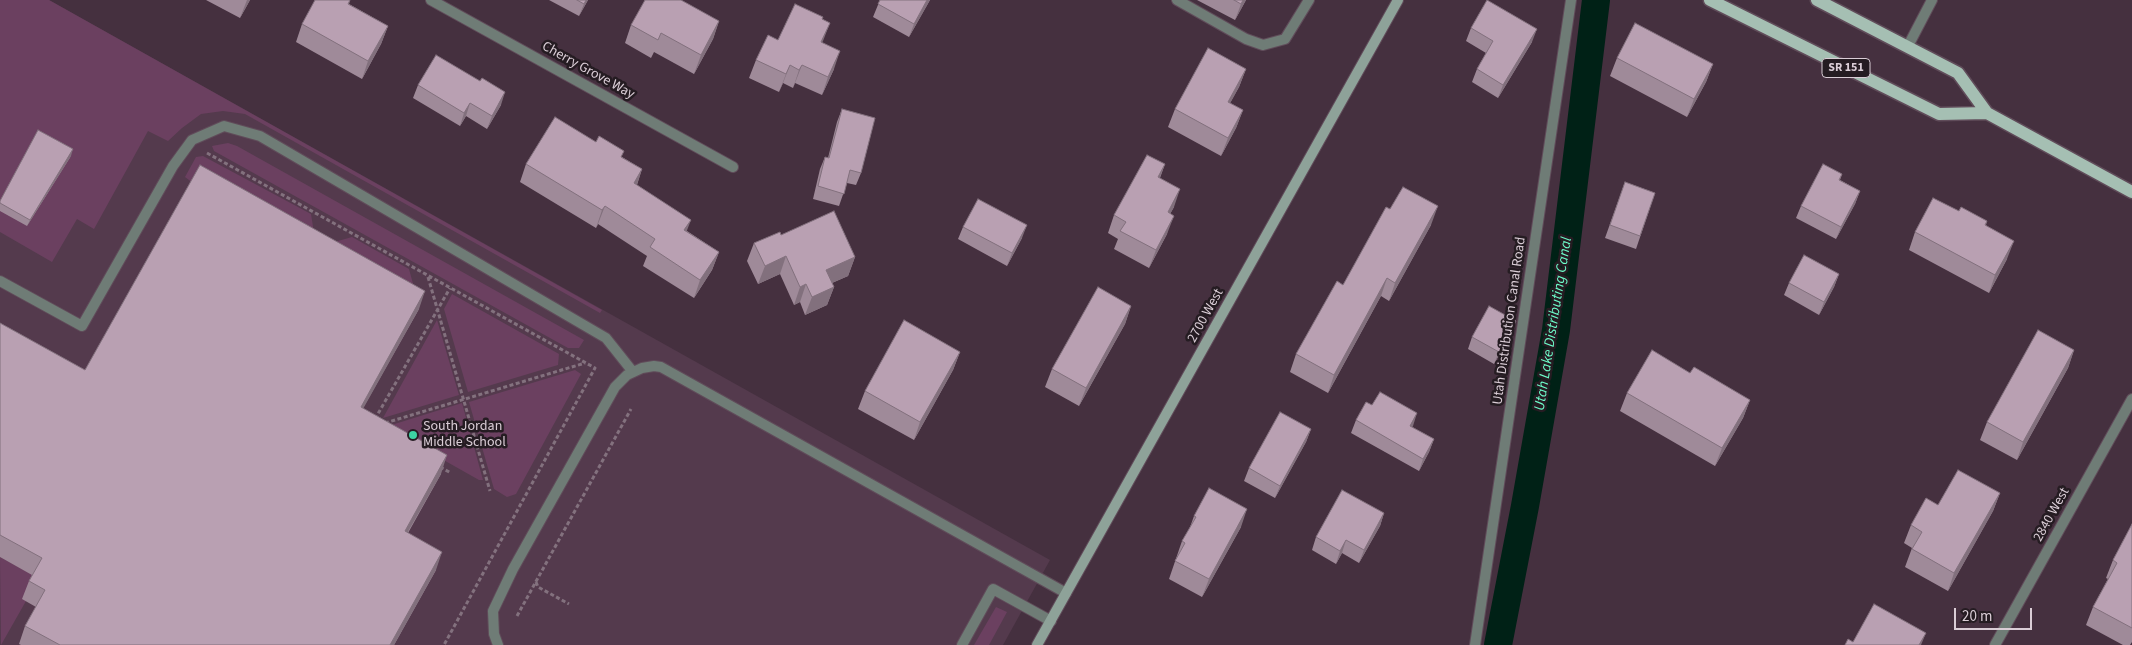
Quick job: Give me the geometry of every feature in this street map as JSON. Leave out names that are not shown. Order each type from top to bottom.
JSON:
[{"type":"main road","name":"2700 West","points":[[1037,645],[1398,0]]},
{"type":"main road","name":"SR 151","points":[[1710,0],[1939,114],[1987,113]]},
{"type":"main road","name":"SR 151","points":[[1817,0],[1958,73],[1987,113],[2132,192]]},
{"type":"street","name":"Cherry Grove Way","points":[[431,0],[733,167]]},
{"type":"street","points":[[1177,0],[1246,38],[1263,45],[1285,39],[1309,0]]},
{"type":"street","name":"Utah Distribution Canal Road","points":[[1475,645],[1571,0]]},
{"type":"street","points":[[1908,46],[1932,0]]},
{"type":"street","points":[[0,280],[82,326],[178,159],[192,140],[224,126],[260,136],[606,338],[633,372]]},
{"type":"street","points":[[498,645],[492,623],[497,600],[610,396],[620,381],[633,372],[647,367],[661,367],[1066,593]]},
{"type":"street","name":"2840 West","points":[[1995,645],[2132,399]]},
{"type":"street","points":[[962,645],[992,589],[1051,621]]},
{"type":"path","points":[[200,149],[595,368],[444,645]]},
{"type":"path","points":[[428,276],[490,490]]},
{"type":"path","points":[[375,419],[450,288]]},
{"type":"path","points":[[380,425],[586,363]]},
{"type":"path","points":[[517,616],[631,409]]},
{"type":"path","points":[[435,464],[451,474]]},
{"type":"path","points":[[536,582],[538,587],[569,604]]},
{"type":"shaded area","name":"South Jordan Middle School","points":[[0,0],[49,0],[1050,560],[1003,645],[0,645]]},
{"type":"shaded area","points":[[0,0],[49,0],[602,310],[600,313],[245,114],[223,111],[201,114],[168,141],[148,131],[94,229],[77,219],[52,262],[0,232]]},
{"type":"shaded area","points":[[228,143],[237,146],[584,340],[579,348],[568,348],[214,151],[212,146]]},
{"type":"shaded area","points":[[203,156],[311,214],[314,233],[193,183],[185,177],[196,157]]},
{"type":"shaded area","points":[[352,237],[409,269],[415,291],[331,243]]},
{"type":"shaded area","points":[[452,294],[559,354],[558,365],[468,392],[444,309]]},
{"type":"shaded area","points":[[437,320],[459,395],[383,418]]},
{"type":"shaded area","points":[[575,370],[581,374],[516,494],[507,497],[494,489],[469,402]]},
{"type":"shaded area","points":[[462,403],[483,480],[479,480],[385,427]]},
{"type":"shaded area","points":[[0,557],[35,576],[26,601],[1,645]]},
{"type":"shaded area","points":[[996,607],[1007,612],[989,645],[974,645]]},
{"type":"building","points":[[315,0],[350,0],[348,4],[388,26],[368,61],[302,24]]},
{"type":"building","points":[[577,0],[586,0],[584,4]]},
{"type":"building","points":[[645,0],[681,0],[719,21],[701,55],[661,33],[658,40],[631,25]]},
{"type":"building","points":[[880,0],[927,0],[914,24],[878,4]]},
{"type":"building","points":[[1234,0],[1243,0],[1241,4]]},
{"type":"building","points":[[1487,0],[1537,29],[1503,85],[1477,69],[1493,41],[1471,28]]},
{"type":"building","points":[[795,4],[823,17],[822,19],[830,23],[821,42],[840,51],[828,77],[802,65],[799,70],[790,65],[786,74],[756,60],[768,35],[778,40]]},
{"type":"building","points":[[1635,23],[1713,64],[1694,99],[1617,58]]},
{"type":"building","points":[[1208,48],[1246,69],[1228,102],[1243,110],[1228,138],[1175,109]]},
{"type":"building","points":[[436,55],[480,81],[482,78],[505,92],[492,116],[470,103],[464,113],[418,85]]},
{"type":"building","points":[[842,109],[875,118],[861,173],[850,170],[844,194],[818,186],[825,157],[829,158]]},
{"type":"building","points":[[555,117],[596,142],[599,136],[624,151],[621,157],[642,169],[634,183],[691,220],[684,230],[719,252],[700,280],[650,247],[655,239],[605,206],[602,210],[526,164]]},
{"type":"building","points":[[38,130],[73,149],[30,220],[0,203],[0,201]]},
{"type":"building","points":[[1147,155],[1165,164],[1158,177],[1180,189],[1168,212],[1174,216],[1156,250],[1120,231],[1126,222],[1114,215]]},
{"type":"building","points":[[1823,164],[1842,174],[1839,180],[1860,191],[1841,227],[1801,206]]},
{"type":"building","points":[[200,165],[425,291],[361,407],[447,455],[405,531],[442,552],[390,645],[60,645],[25,626],[45,590],[29,581],[42,558],[0,535],[0,323],[85,370]]},
{"type":"building","points":[[1625,182],[1655,193],[1640,236],[1610,225]]},
{"type":"building","points":[[1403,187],[1438,206],[1395,283],[1387,278],[1334,375],[1296,354],[1337,281],[1343,285],[1386,207],[1390,209]]},
{"type":"building","points":[[1933,198],[1959,211],[1961,207],[1987,221],[1985,225],[2014,241],[1995,275],[1915,232]]},
{"type":"building","points":[[978,199],[1027,225],[1012,253],[963,227]]},
{"type":"building","points":[[834,211],[855,257],[826,270],[834,287],[812,297],[806,284],[800,287],[786,256],[765,266],[754,243],[780,232],[781,235]]},
{"type":"building","points":[[1804,255],[1839,274],[1824,302],[1789,283]]},
{"type":"building","points":[[1098,287],[1131,306],[1086,388],[1052,369]]},
{"type":"building","points":[[1489,306],[1516,321],[1499,352],[1472,337]]},
{"type":"building","points":[[904,320],[960,352],[920,422],[865,391]]},
{"type":"building","points":[[2038,330],[2074,350],[2023,442],[1987,422]]},
{"type":"building","points":[[1652,350],[1690,373],[1694,367],[1750,400],[1722,448],[1627,393]]},
{"type":"building","points":[[1380,392],[1417,413],[1410,426],[1434,439],[1423,459],[1356,420],[1366,402],[1372,405]]},
{"type":"building","points":[[1280,412],[1311,429],[1280,486],[1249,468]]},
{"type":"building","points":[[1958,470],[2000,493],[1954,573],[1912,549],[1922,532],[1911,525],[1926,498],[1938,505]]},
{"type":"building","points":[[1209,488],[1247,509],[1209,579],[1175,561],[1185,543],[1182,541],[1196,517],[1194,516]]},
{"type":"building","points":[[1342,490],[1384,513],[1364,550],[1346,540],[1340,551],[1316,537]]},
{"type":"building","points":[[2132,524],[2132,628],[2093,607],[2117,563],[2113,560]]},
{"type":"building","points":[[1874,604],[1926,633],[1919,645],[1845,645],[1848,639],[1853,642]]},
{"type":"waterway","name":"Utah Lake Distributing Canal","points":[[1498,645],[1556,330],[1596,0]]},
{"type":"place","name":"South Jordan Middle School","points":[[413,435]]}]
